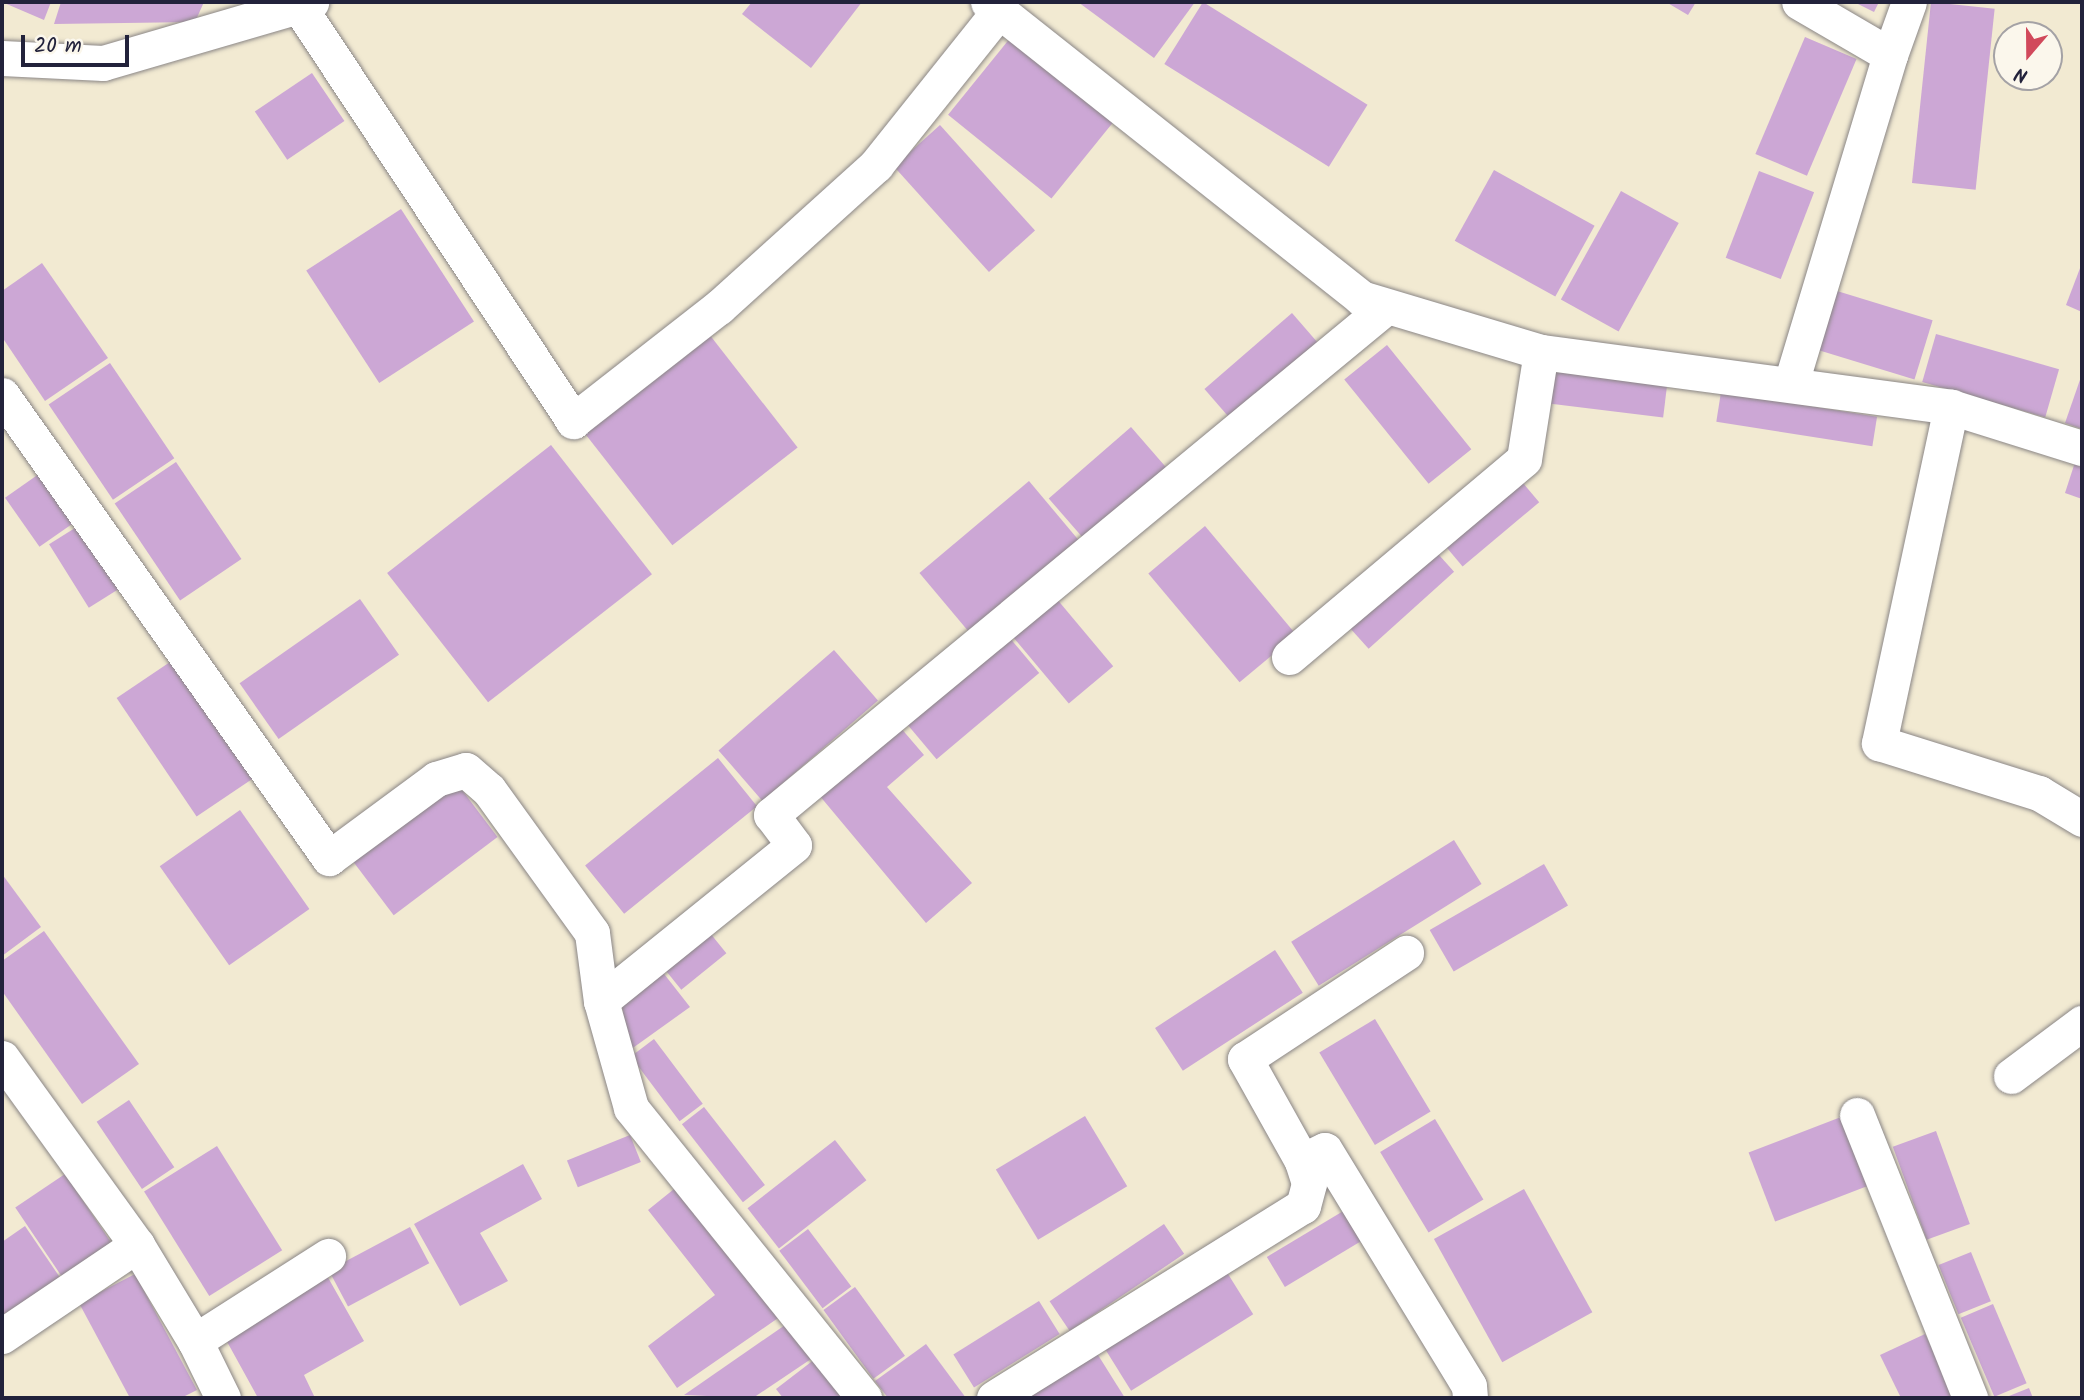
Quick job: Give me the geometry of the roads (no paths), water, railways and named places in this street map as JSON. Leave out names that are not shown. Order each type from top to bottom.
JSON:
[{"type":"street","points":[[1799,2],[1890,55]]},
{"type":"street","points":[[1791,383],[1890,55],[1909,2]]},
{"type":"street","points":[[2,58],[103,63],[304,4],[573,421],[719,307],[876,165],[994,6],[1361,298],[1541,352],[1791,383],[1951,407],[2082,448]]},
{"type":"street","points":[[601,1001],[794,845],[771,815],[1386,307]]},
{"type":"street","points":[[1289,657],[1524,458],[1541,352]]},
{"type":"street","points":[[2,395],[329,858],[436,779],[466,771],[489,790],[592,933],[601,1001],[631,1108],[864,1398]]},
{"type":"street","points":[[1951,407],[1879,743],[2039,793],[2082,819]]},
{"type":"street","points":[[995,1398],[1303,1206],[1309,1184],[1302,1161],[1245,1059],[1406,953]]},
{"type":"street","points":[[2011,1076],[2082,1023]]},
{"type":"street","points":[[2,1058],[137,1245],[195,1341],[223,1398]]},
{"type":"street","points":[[1857,1115],[1970,1398]]},
{"type":"street","points":[[1302,1161],[1325,1150],[1469,1387],[1470,1398]]},
{"type":"street","points":[[2,1336],[137,1245]]},
{"type":"street","points":[[195,1341],[328,1256]]}]
